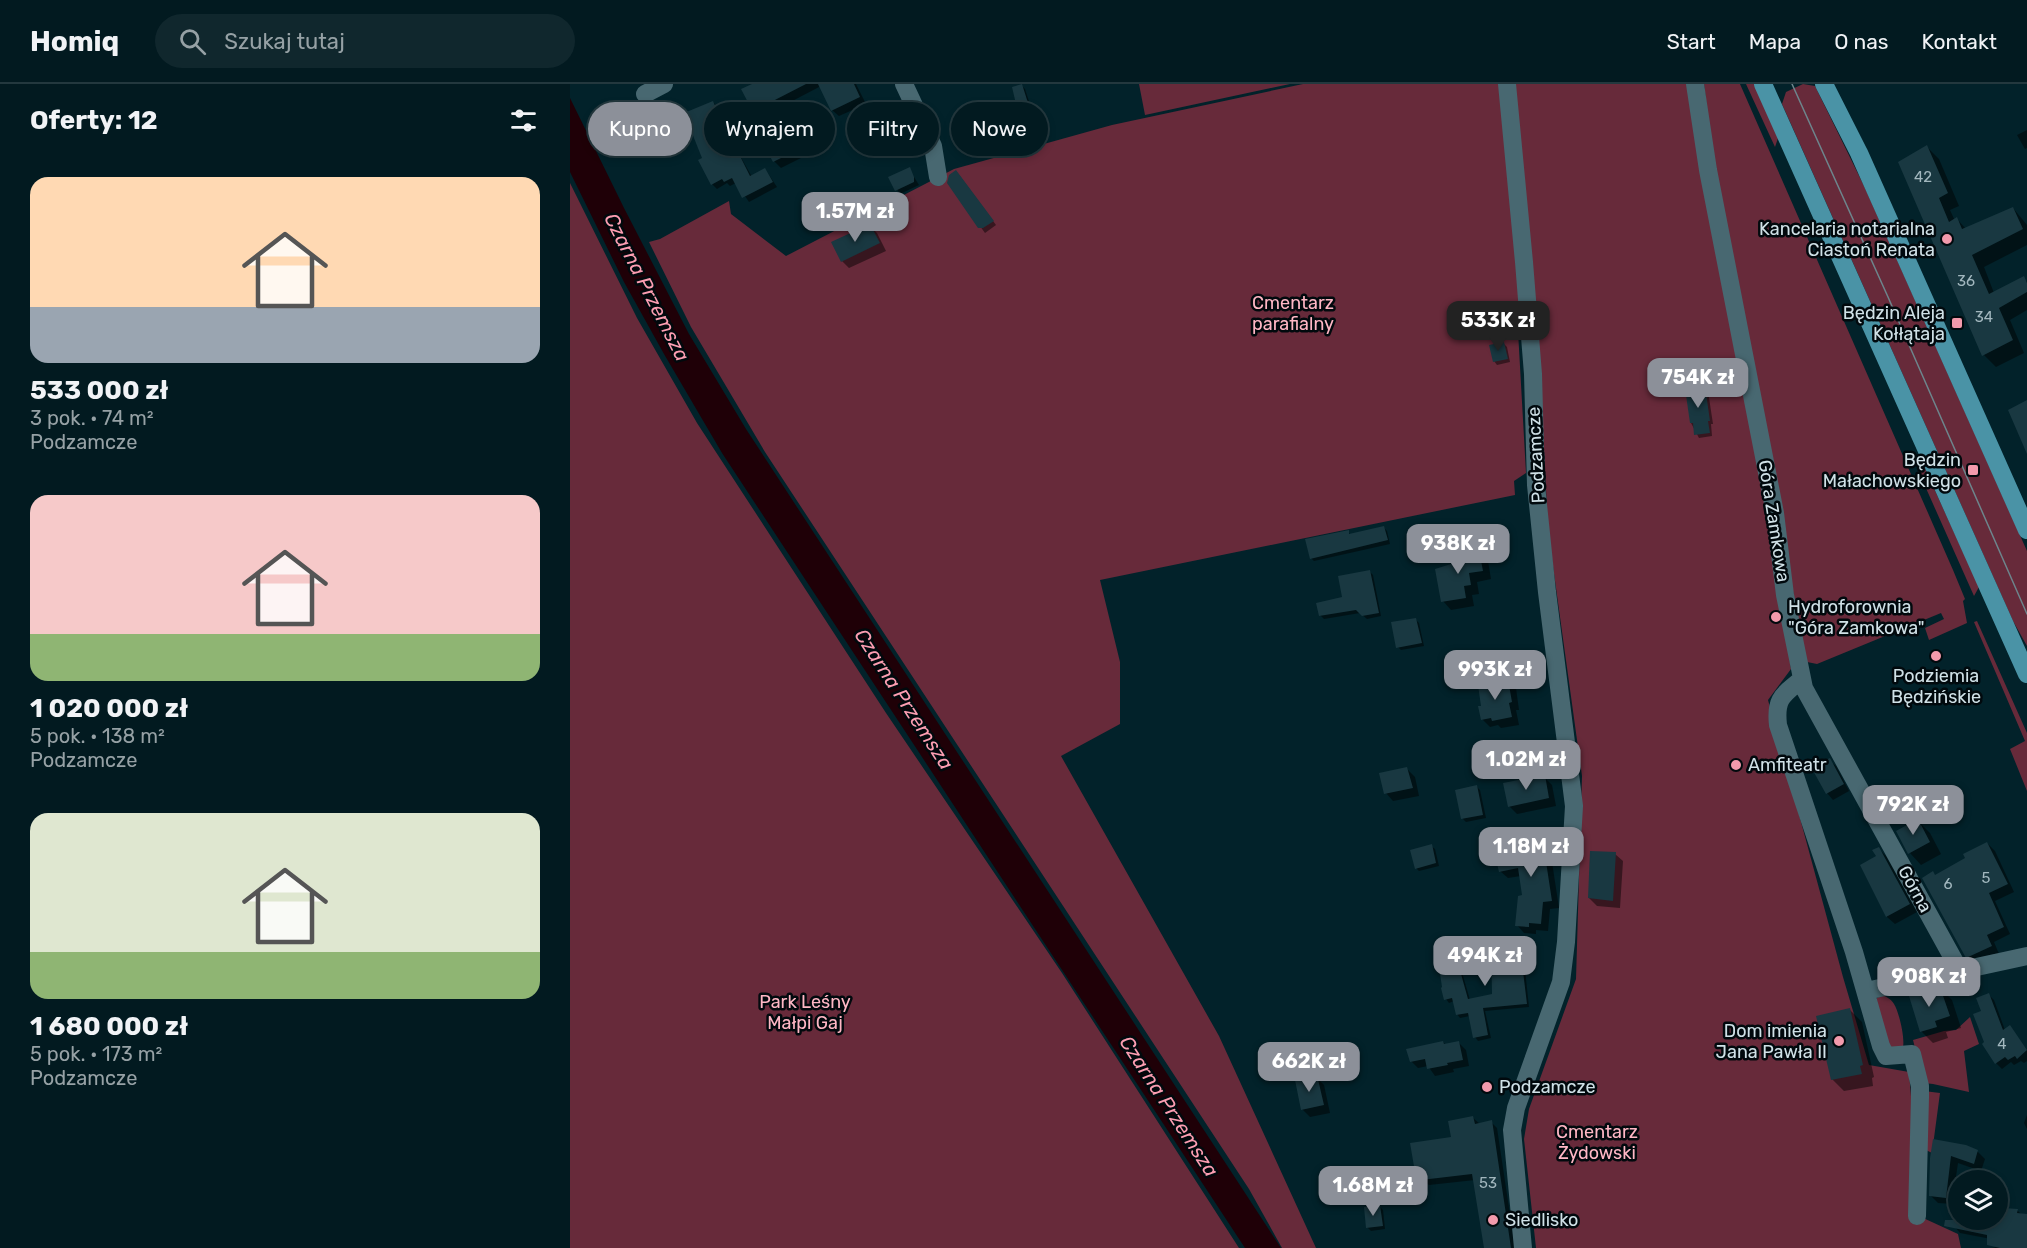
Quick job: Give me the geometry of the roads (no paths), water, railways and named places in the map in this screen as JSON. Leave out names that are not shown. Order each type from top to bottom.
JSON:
[{"type":"main road","points":[[1763,84],[2027,674]]},
{"type":"main road","points":[[1824,84],[1859,153],[2027,530]]},
{"type":"street","points":[[645,94],[664,84]]},
{"type":"street","points":[[904,84],[933,147],[938,177]]},
{"type":"street","name":"Podzamcze","points":[[1507,84],[1533,374],[1536,485],[1574,806],[1566,942],[1561,982],[1516,1108],[1512,1131],[1523,1248]]},
{"type":"street","name":"Góra Zamkowa","points":[[1695,84],[1722,249],[1774,513],[1785,595],[1802,679]]},
{"type":"street","points":[[1802,679],[1783,694],[1776,710],[1778,725],[1866,991],[1881,1046],[1886,1056],[1912,1054],[1920,1086],[1917,1216]]},
{"type":"street","name":"Górna","points":[[1802,679],[1804,688],[1960,971]]},
{"type":"street","points":[[1866,991],[2027,956]]},
{"type":"water","name":"Czarna Przemsza","points":[[570,98],[588,135],[588,156],[598,156],[689,334],[746,429],[1281,1248],[1245,1248],[722,453],[624,282],[570,172]]},
{"type":"tram line","points":[[1792,84],[2027,614]]},
{"type":"place","name":"Kancelaria notarialna Ciastoń Renata","points":[[1947,239]]},
{"type":"place","name":"Będzin Aleja Kołłątaja","points":[[1957,323]]},
{"type":"place","name":"Będzin Małachowskiego","points":[[1973,470]]},
{"type":"place","name":"Hydroforownia \"Góra Zamkowa\"","points":[[1776,617]]},
{"type":"place","name":"Podziemia Będzińskie","points":[[1936,656]]},
{"type":"place","name":"Amfiteatr","points":[[1736,765]]},
{"type":"place","name":"Dom imienia Jana Pawła II","points":[[1839,1041]]},
{"type":"place","name":"Podzamcze","points":[[1487,1087]]},
{"type":"place","name":"Siedlisko","points":[[1493,1220]]},
{"type":"park label","name":"Cmentarz parafialny","points":[[1293,313]]},
{"type":"park label","name":"Park Leśny Małpi Gaj","points":[[805,1012]]},
{"type":"park label","name":"Cmentarz Żydowski","points":[[1597,1142]]}]
